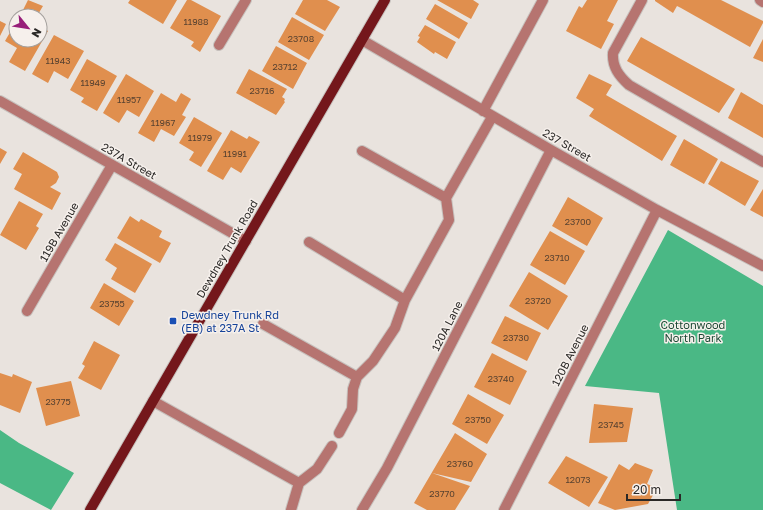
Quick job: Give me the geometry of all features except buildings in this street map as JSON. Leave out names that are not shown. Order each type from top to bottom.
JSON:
[{"type":"main road","name":"Dewdney Trunk Road","points":[[90,510],[385,0]]},
{"type":"street","points":[[219,45],[246,0]]},
{"type":"street","points":[[483,111],[543,0]]},
{"type":"street","points":[[642,0],[613,53],[612,63],[621,78],[629,85],[763,162]]},
{"type":"street","name":"237 Street","points":[[362,40],[492,117],[657,210],[763,266]]},
{"type":"street","name":"237A Street","points":[[0,101],[246,241]]},
{"type":"street","points":[[339,433],[352,409],[353,389],[357,377],[373,361],[395,328],[405,300],[449,220],[446,198],[492,117]]},
{"type":"street","name":"120A Lane","points":[[362,510],[387,468],[551,150]]},
{"type":"street","points":[[362,151],[446,198]]},
{"type":"street","name":"119B Avenue","points":[[26,311],[112,165]]},
{"type":"street","name":"120B Avenue","points":[[506,509],[657,210]]},
{"type":"street","points":[[309,242],[405,300]]},
{"type":"street","points":[[263,324],[357,377]]},
{"type":"street","points":[[153,401],[299,483]]},
{"type":"street","points":[[291,510],[299,483],[318,469],[332,446]]},
{"type":"green space","name":"Cottonwood North Park","points":[[668,230],[763,286],[763,510],[677,510],[659,393],[585,386]]},
{"type":"green space","points":[[0,430],[19,443],[74,473],[51,510],[0,483]]},
{"type":"place","name":"Dewdney Trunk Rd (EB) at 237A St","points":[[173,321]]}]
